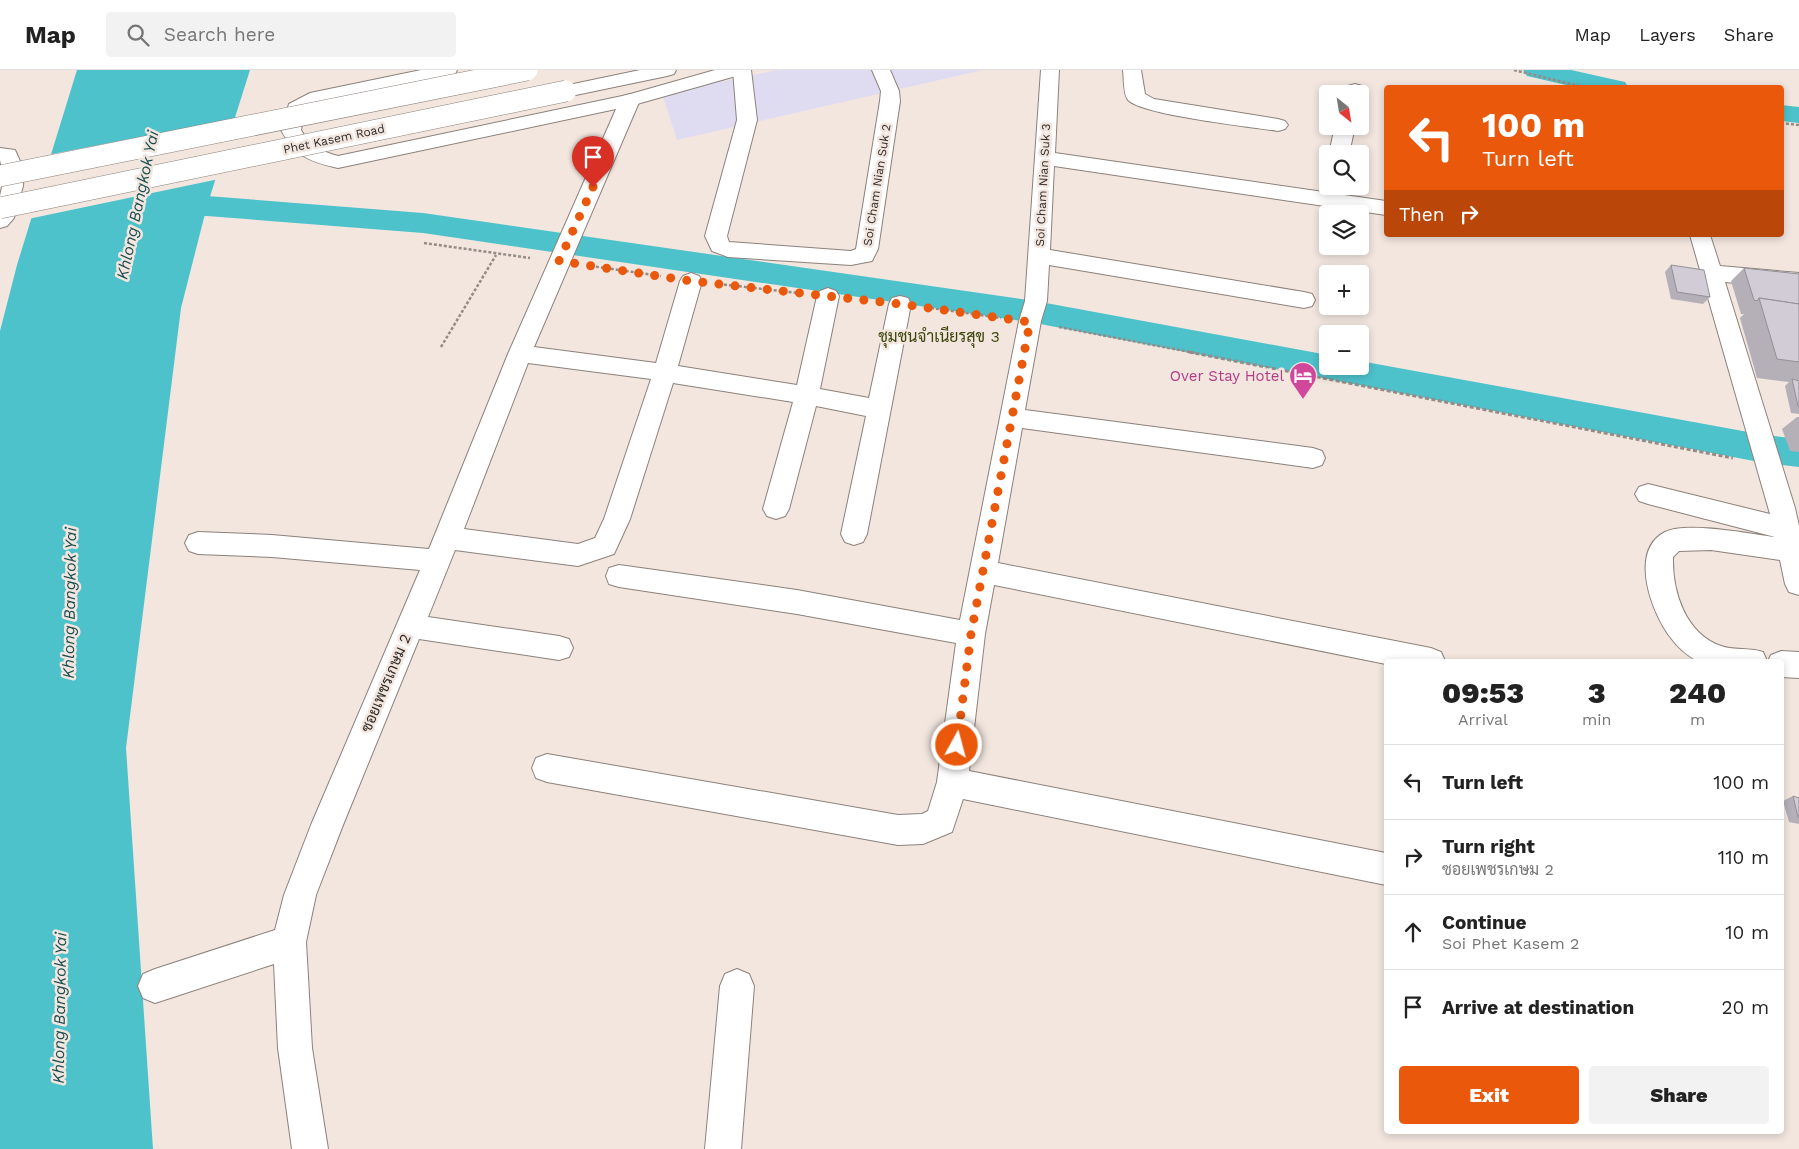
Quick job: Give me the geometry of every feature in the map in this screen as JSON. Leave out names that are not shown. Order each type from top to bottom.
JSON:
[{"type":"street","points":[[448,70],[317,97],[296,108],[291,130],[296,140],[316,157],[338,162],[630,100],[736,70]]},
{"type":"street","name":"Phet Kasem Road","points":[[0,176],[526,70]]},
{"type":"street","name":"Phet Kasem Road","points":[[0,208],[667,70]]},
{"type":"street","name":"Soi Cham Nian Suk 2","points":[[742,70],[747,120],[716,236],[720,246],[728,250],[851,258],[864,256],[867,249],[890,101],[890,91],[881,70]]},
{"type":"street","name":"Soi Cham Nian Suk 3","points":[[547,768],[898,830],[923,828],[941,821],[952,782],[971,634],[1033,313],[1039,256],[1050,70]]},
{"type":"street","points":[[1132,70],[1136,97],[1148,104],[1200,114],[1278,125]]},
{"type":"street","name":"ซอยเพชรเกษม 2","points":[[310,1149],[295,1048],[289,942],[300,895],[327,824],[443,549],[520,354],[630,100]]},
{"type":"street","points":[[0,154],[8,154],[14,165],[13,186],[3,218],[0,221]]},
{"type":"street","points":[[1044,158],[1319,192]]},
{"type":"street","points":[[1342,195],[1384,207]]},
{"type":"street","points":[[1700,237],[1782,508],[1799,584]]},
{"type":"street","points":[[1039,256],[1304,300]]},
{"type":"street","points":[[1711,273],[1799,281]]},
{"type":"street","points":[[198,543],[443,549],[578,555],[604,546],[617,518],[665,371],[691,281]]},
{"type":"street","points":[[776,509],[807,394],[828,296]]},
{"type":"street","points":[[854,534],[900,304]]},
{"type":"street","points":[[520,354],[665,371],[807,394],[878,409]]},
{"type":"street","points":[[1013,418],[1313,458]]},
{"type":"street","points":[[1648,494],[1788,539]]},
{"type":"street","points":[[1733,659],[1722,658],[1699,648],[1676,624],[1666,604],[1660,580],[1660,553],[1673,540],[1788,539]]},
{"type":"street","points":[[984,572],[1420,659]]},
{"type":"street","points":[[619,576],[797,602],[971,634]]},
{"type":"street","points":[[410,626],[559,648]]},
{"type":"street","points":[[1784,664],[1799,665]]},
{"type":"street","points":[[952,782],[1384,869]]},
{"type":"street","points":[[155,986],[289,942]]},
{"type":"street","points":[[723,1149],[737,986]]},
{"type":"path","points":[[1514,70],[1575,85]]},
{"type":"path","points":[[1784,122],[1799,125]]},
{"type":"path","points":[[424,243],[496,255],[565,249],[691,281],[828,296]]},
{"type":"path","points":[[441,347],[496,255]]},
{"type":"path","points":[[900,304],[1033,313],[1636,438],[1768,463]]},
{"type":"shaded area","points":[[777,70],[983,70],[677,140],[662,94]]},
{"type":"water","name":"Khlong Bangkok Yai","points":[[77,70],[250,70],[207,206],[181,308],[126,748],[153,1149],[0,1149],[0,331],[17,265]]},
{"type":"pier","points":[[238,118],[219,179],[28,219],[47,155]]},
{"type":"building","points":[[1671,265],[1704,270],[1710,297],[1677,292]]},
{"type":"building","points":[[1744,268],[1799,274],[1799,304],[1759,298],[1757,301],[1754,300]]},
{"type":"building","points":[[1759,298],[1799,304],[1799,362],[1777,359]]},
{"type":"building","points":[[1792,379],[1799,381],[1799,406],[1798,406]]},
{"type":"building","points":[[1793,796],[1799,798],[1799,818],[1798,817]]},
{"type":"waterway","points":[[1536,70],[1603,85]]},
{"type":"waterway","points":[[1784,113],[1799,115]]},
{"type":"waterway","points":[[155,209],[207,206],[423,223],[1035,312],[1759,448],[1799,453]]},
{"type":"place","name":"Over Stay Hotel","points":[[1303,400]]},
{"type":"district","name":"ชุมชนจำเนียรสุข 3","points":[[939,336]]},
{"type":"route","points":[[593,187],[559,261],[691,281],[900,304],[1030,322],[971,634],[957,745]]}]
